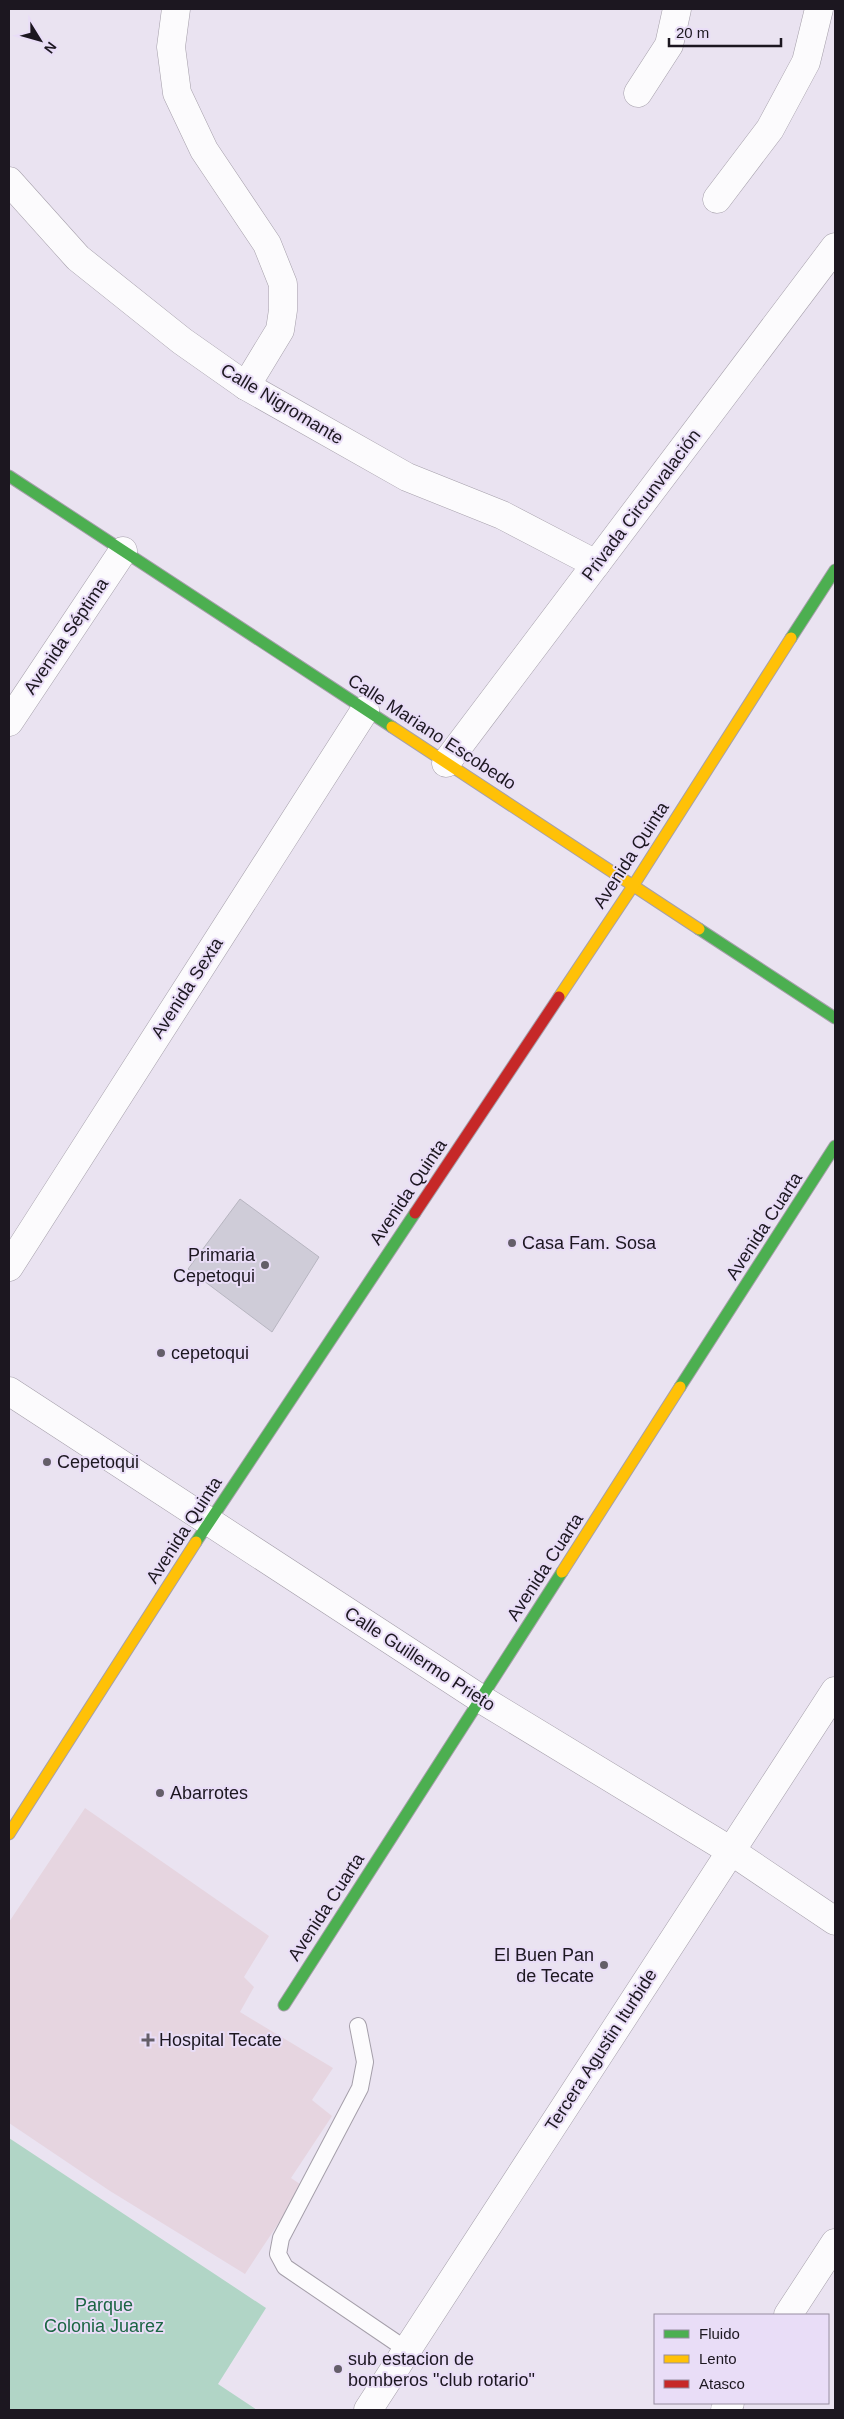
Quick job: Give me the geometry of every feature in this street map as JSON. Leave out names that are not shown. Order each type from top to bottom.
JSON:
[{"type":"street","points":[[176,9],[171,46],[177,93],[204,150],[267,244],[283,284],[284,310],[280,330],[246,386]]},
{"type":"street","points":[[638,93],[668,45],[677,9]]},
{"type":"street","points":[[717,199],[770,129],[806,62],[820,9]]},
{"type":"street","name":"Calle Nigromante","points":[[9,181],[78,258],[182,340],[246,386],[407,477],[502,515],[596,564]]},
{"type":"street","name":"Privada Circunvalación","points":[[446,763],[835,248]]},
{"type":"street","name":"Calle Mariano Escobedo","points":[[9,476],[835,1018]]},
{"type":"street","name":"Avenida Séptima","points":[[9,722],[123,551]]},
{"type":"street","name":"Avenida Quinta","points":[[9,1834],[88,1714],[209,1522],[633,886],[835,570]]},
{"type":"street","name":"Avenida Sexta","points":[[9,1267],[365,710]]},
{"type":"street","name":"Avenida Cuarta","points":[[284,2005],[835,1146]]},
{"type":"street","name":"Calle Guillermo Prieto","points":[[9,1391],[481,1699],[731,1851],[835,1921]]},
{"type":"street","name":"Tercera Agustin Iturbide","points":[[368,2410],[835,1691]]},
{"type":"street","points":[[789,2314],[835,2243]]},
{"type":"lane","points":[[358,2026],[365,2062],[360,2088],[281,2238],[278,2254],[285,2267],[407,2350]]},
{"type":"shaded area","name":"Hospital Tecate","points":[[85,1808],[269,1936],[244,1977],[254,1987],[240,2012],[333,2068],[312,2100],[332,2116],[291,2178],[303,2186],[245,2274],[110,2191],[9,2123],[9,1922]]},
{"type":"green space","name":"Parque Colonia Juarez","points":[[9,2138],[266,2308],[218,2384],[257,2410],[9,2410]]},
{"type":"building","points":[[240,1199],[319,1257],[272,1332],[188,1269]]},
{"type":"traffic: fast","points":[[9,476],[392,727]]},
{"type":"traffic: fast","points":[[791,638],[835,570]]},
{"type":"traffic: fast","points":[[699,929],[835,1018]]},
{"type":"traffic: fast","points":[[680,1387],[835,1146]]},
{"type":"traffic: fast","points":[[196,1542],[415,1213]]},
{"type":"traffic: fast","points":[[284,2005],[562,1572]]},
{"type":"traffic: slow","points":[[559,997],[633,886],[791,638]]},
{"type":"traffic: slow","points":[[392,727],[699,929]]},
{"type":"traffic: slow","points":[[562,1572],[680,1387]]},
{"type":"traffic: slow","points":[[9,1834],[196,1542]]},
{"type":"traffic: jam","points":[[415,1213],[559,997]]},
{"type":"place","name":"Casa Fam. Sosa","points":[[512,1243]]},
{"type":"place","name":"Primaria Cepetoqui","points":[[265,1265]]},
{"type":"place","name":"cepetoqui","points":[[161,1353]]},
{"type":"place","name":"Cepetoqui","points":[[47,1462]]},
{"type":"place","name":"Abarrotes","points":[[160,1793]]},
{"type":"place","name":"El Buen Pan de Tecate","points":[[604,1965]]},
{"type":"place","name":"Hospital Tecate","points":[[148,2040]]},
{"type":"place","name":"sub estacion de bomberos \"club rotario\"","points":[[338,2369]]}]
